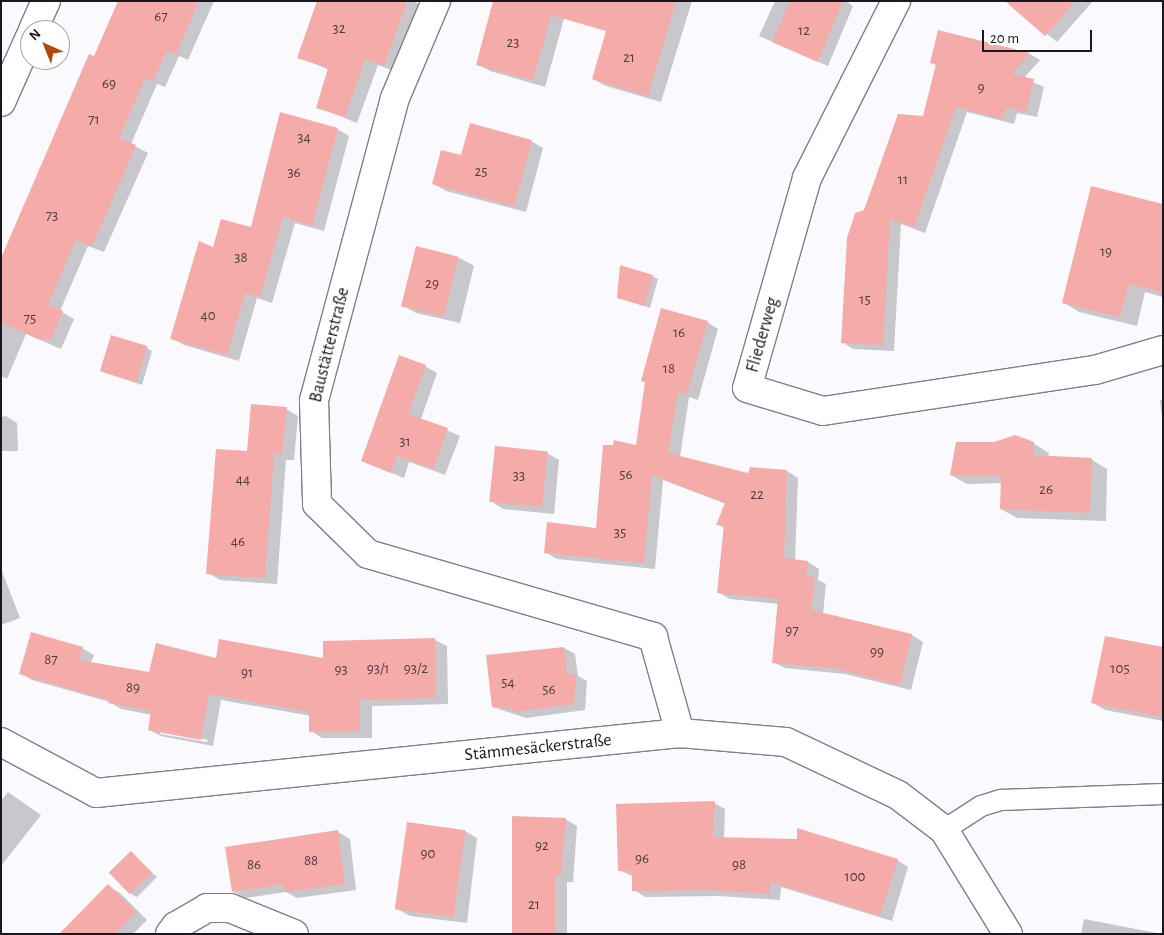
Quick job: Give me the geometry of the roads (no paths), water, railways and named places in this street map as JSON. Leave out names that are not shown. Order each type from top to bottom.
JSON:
[{"type":"street","points":[[37,20],[46,1]]},
{"type":"street","name":"Baustätterstraße","points":[[436,1],[395,98],[314,400],[317,504],[368,554],[653,637],[680,733]]},
{"type":"street","name":"Fliederweg","points":[[896,1],[807,178],[748,388],[823,411],[1095,370],[1163,350]]},
{"type":"street","points":[[1,102],[20,59]]},
{"type":"street","name":"Stämmesäckerstraße","points":[[1,742],[96,793],[680,733],[786,742],[898,795],[944,830],[1008,934]]},
{"type":"street","points":[[170,934],[176,926],[207,908],[230,908],[294,934]]},
{"type":"lane","points":[[944,830],[981,806],[1000,800],[1163,794]]}]
